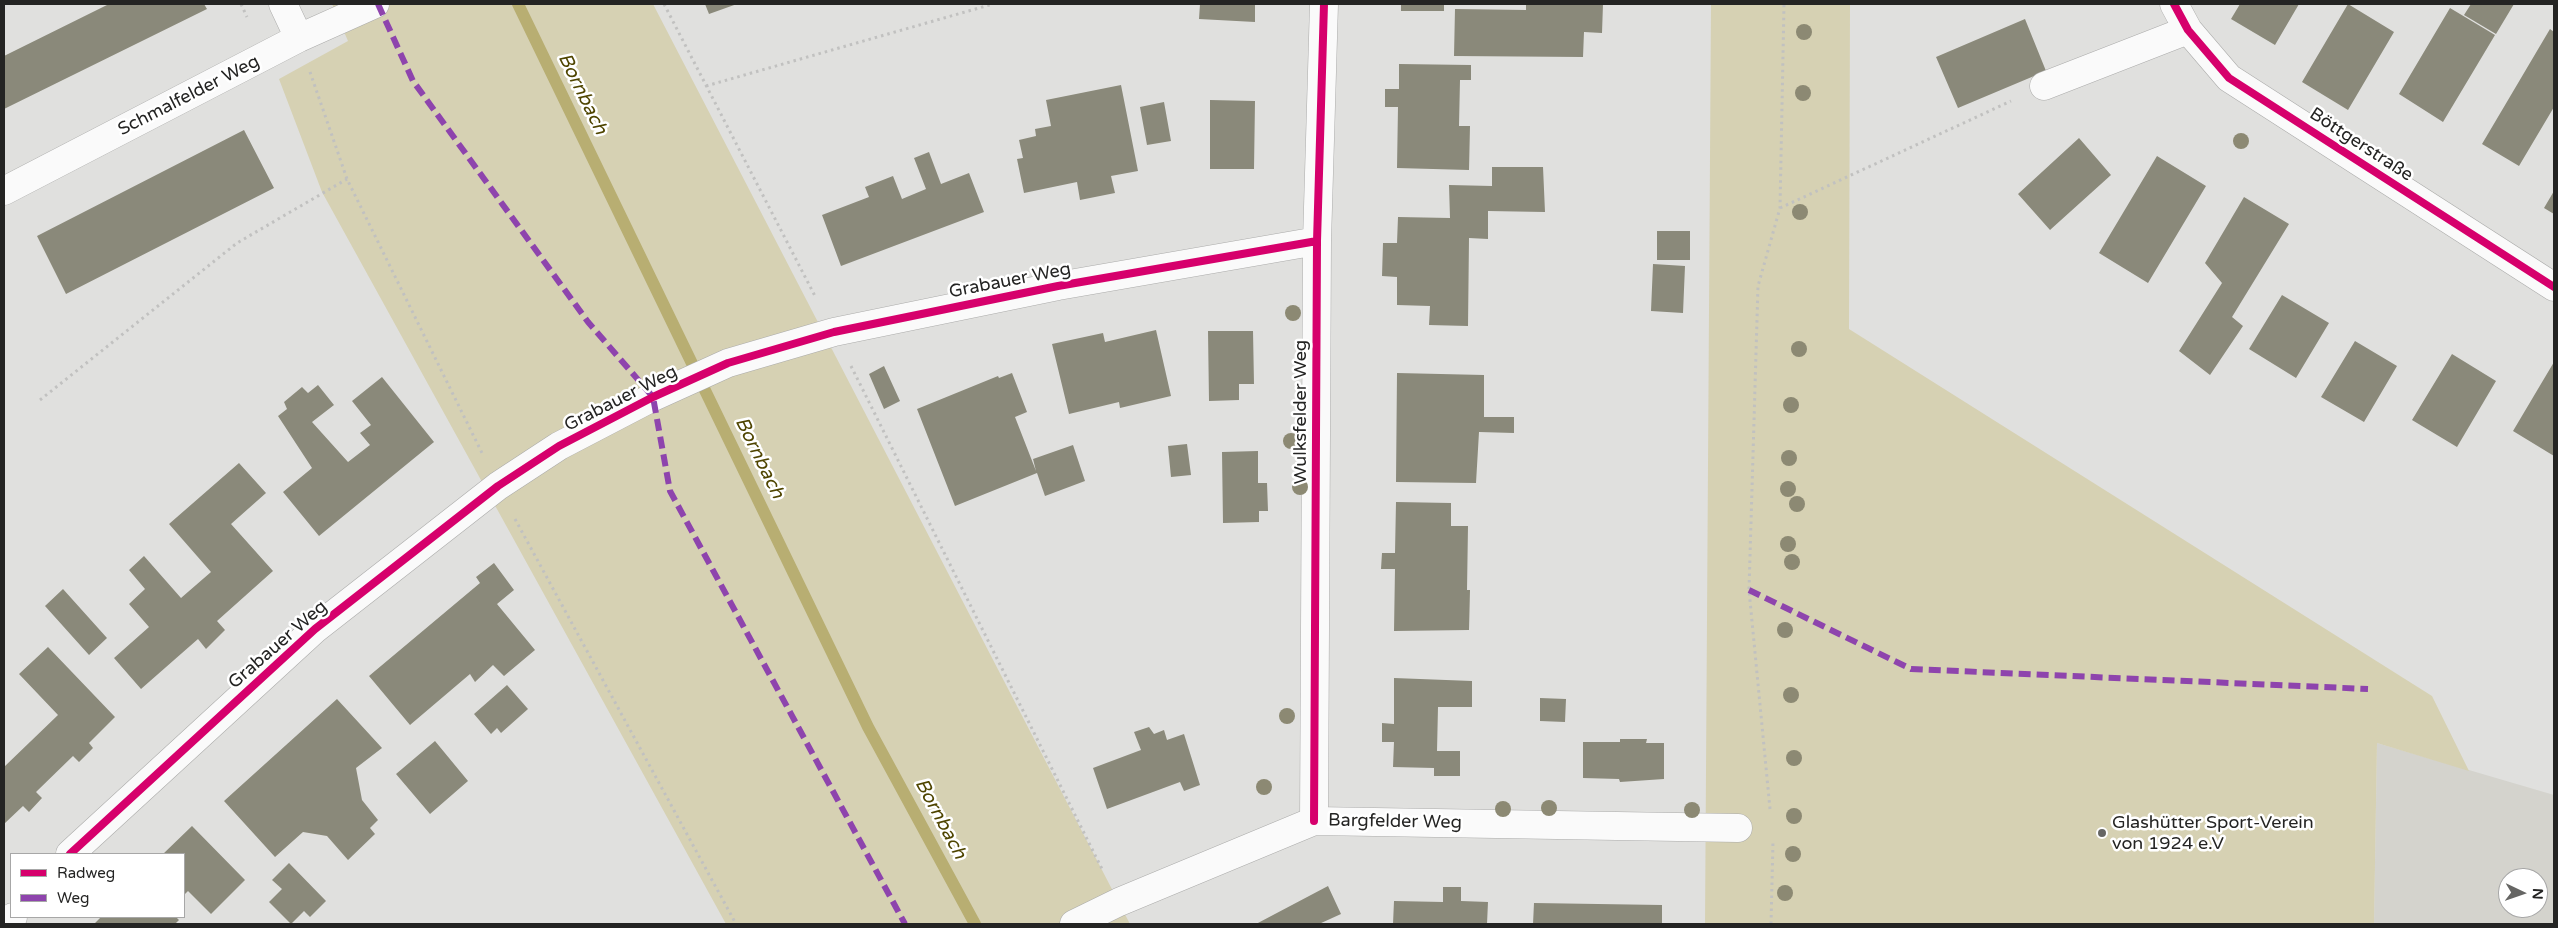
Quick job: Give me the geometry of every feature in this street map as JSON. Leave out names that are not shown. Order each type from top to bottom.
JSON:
[{"type":"street","points":[[283,4],[299,38]]},
{"type":"street","name":"Schmalfelder Weg","points":[[4,191],[299,38],[375,4]]},
{"type":"street","name":"Wulksfelder Weg","points":[[1314,821],[1317,241],[1324,4]]},
{"type":"street","name":"Böttgerstraße","points":[[2174,4],[2188,30],[2228,78],[2554,287]]},
{"type":"street","points":[[2044,86],[2188,30]]},
{"type":"street","name":"Grabauer Weg","points":[[71,853],[315,629],[498,486],[559,446],[678,386],[728,362],[834,332],[1058,286],[1317,241]]},
{"type":"street","name":"Bargfelder Weg","points":[[1074,924],[1119,902],[1314,821],[1738,828]]},
{"type":"path","points":[[664,4],[834,332],[1119,902]]},
{"type":"path","points":[[706,86],[993,4]]},
{"type":"path","points":[[1770,812],[1749,590],[1758,286],[1780,208],[1784,4]]},
{"type":"path","points":[[1780,208],[2044,86]]},
{"type":"path","points":[[40,400],[237,243],[347,179]]},
{"type":"path","points":[[1738,828],[1773,840]]},
{"type":"path","points":[[1771,924],[1772,831]]},
{"type":"shaded area","points":[[332,4],[653,4],[1130,924],[726,924],[322,192],[279,79],[348,41]]},
{"type":"shaded area","points":[[1711,4],[1850,4],[1849,329],[2432,696],[2469,771],[2377,743],[2374,924],[1705,924]]},
{"type":"shaded area","points":[[2377,743],[2554,795],[2554,924],[2374,924]]},
{"type":"building","points":[[109,4],[204,4],[207,9],[4,109],[4,56]]},
{"type":"building","points":[[705,4],[737,4],[709,14]]},
{"type":"building","points":[[1200,4],[1255,4],[1255,22],[1199,19]]},
{"type":"building","points":[[1401,4],[1444,4],[1444,11],[1401,11]]},
{"type":"building","points":[[1526,4],[1603,4],[1602,33],[1584,32],[1583,57],[1454,56],[1455,9],[1526,10]]},
{"type":"building","points":[[2240,4],[2299,4],[2275,45],[2231,19]]},
{"type":"building","points":[[2348,4],[2394,32],[2348,110],[2302,82]]},
{"type":"building","points":[[2471,4],[2514,4],[2496,34],[2464,15]]},
{"type":"building","points":[[2450,8],[2495,35],[2443,122],[2399,94]]},
{"type":"building","points":[[2025,19],[2046,71],[1958,108],[1936,57]]},
{"type":"building","points":[[2550,29],[2554,32],[2554,107],[2519,166],[2482,144]]},
{"type":"building","points":[[1399,64],[1471,65],[1471,80],[1460,80],[1459,126],[1470,126],[1469,170],[1397,168],[1398,107],[1385,107],[1385,89],[1399,89]]},
{"type":"building","points":[[1121,85],[1138,171],[1111,176],[1115,193],[1080,200],[1077,182],[1024,193],[1017,159],[1023,158],[1019,140],[1036,136],[1035,129],[1051,126],[1046,100]]},
{"type":"building","points":[[1210,100],[1255,101],[1254,169],[1210,169]]},
{"type":"building","points":[[1164,102],[1171,141],[1147,145],[1140,107]]},
{"type":"building","points":[[244,130],[274,188],[66,294],[37,236]]},
{"type":"building","points":[[2079,138],[2111,175],[2050,230],[2018,194]]},
{"type":"building","points":[[929,152],[941,184],[969,173],[984,212],[841,266],[822,215],[869,197],[865,187],[893,176],[902,199],[926,189],[914,158]]},
{"type":"building","points":[[2157,156],[2206,186],[2148,283],[2099,253]]},
{"type":"building","points":[[1492,167],[1543,167],[1545,212],[1488,211],[1488,239],[1469,238],[1468,326],[1429,325],[1430,306],[1397,305],[1397,277],[1382,276],[1383,243],[1397,243],[1398,217],[1450,218],[1449,185],[1492,186]]},
{"type":"building","points":[[2554,191],[2554,214],[2544,208]]},
{"type":"building","points":[[2244,197],[2289,224],[2232,317],[2243,326],[2210,375],[2179,351],[2222,283],[2205,263]]},
{"type":"building","points":[[1657,231],[1690,231],[1690,260],[1657,260]]},
{"type":"building","points":[[1653,264],[1685,266],[1683,313],[1651,311]]},
{"type":"building","points":[[2282,295],[2329,323],[2296,378],[2249,349]]},
{"type":"building","points":[[1156,330],[1171,396],[1120,408],[1119,402],[1069,414],[1052,344],[1103,333],[1105,342]]},
{"type":"building","points":[[1208,331],[1253,331],[1254,384],[1239,384],[1239,400],[1209,401]]},
{"type":"building","points":[[2355,341],[2397,366],[2364,422],[2321,397]]},
{"type":"building","points":[[2452,354],[2496,381],[2457,447],[2412,420]]},
{"type":"building","points":[[2554,362],[2554,456],[2513,431]]},
{"type":"building","points":[[884,366],[900,401],[884,409],[869,374]]},
{"type":"building","points":[[1012,373],[1027,412],[1015,417],[1036,471],[1033,459],[1073,445],[1085,481],[1045,496],[1037,473],[955,506],[917,409],[998,376],[999,378]]},
{"type":"building","points":[[1397,373],[1484,375],[1484,417],[1514,417],[1514,433],[1479,432],[1476,483],[1396,482]]},
{"type":"building","points":[[382,377],[434,442],[319,536],[283,492],[312,468],[278,416],[287,409],[284,402],[302,387],[308,393],[318,385],[334,405],[312,422],[348,462],[370,445],[360,433],[371,425],[352,401]]},
{"type":"building","points":[[1187,444],[1191,475],[1171,477],[1168,446]]},
{"type":"building","points":[[1258,451],[1258,483],[1267,483],[1268,511],[1259,511],[1259,522],[1223,523],[1222,452]]},
{"type":"building","points":[[239,463],[266,493],[231,524],[273,571],[217,621],[225,630],[206,649],[198,639],[141,689],[114,658],[149,627],[129,604],[145,589],[129,570],[144,556],[181,598],[211,572],[169,524]]},
{"type":"building","points":[[1396,502],[1451,503],[1451,526],[1468,526],[1467,590],[1470,590],[1469,630],[1394,631],[1395,569],[1381,569],[1382,553],[1395,553]]},
{"type":"building","points":[[494,563],[514,590],[497,604],[535,650],[504,676],[493,665],[475,682],[470,674],[410,725],[369,676],[480,583],[476,577]]},
{"type":"building","points":[[63,589],[107,638],[89,655],[45,606]]},
{"type":"building","points":[[48,647],[115,717],[89,743],[93,748],[79,762],[73,756],[36,792],[42,798],[29,812],[23,806],[4,824],[4,767],[58,715],[19,674]]},
{"type":"building","points":[[1394,678],[1472,681],[1472,707],[1438,707],[1437,751],[1460,751],[1460,776],[1434,776],[1434,768],[1393,767],[1394,742],[1382,742],[1382,723],[1394,724]]},
{"type":"building","points":[[507,685],[528,709],[501,733],[497,728],[491,734],[474,714]]},
{"type":"building","points":[[1540,698],[1566,699],[1565,722],[1540,721]]},
{"type":"building","points":[[337,699],[382,748],[356,768],[362,800],[378,820],[370,828],[375,834],[348,860],[327,836],[303,832],[275,857],[224,801]]},
{"type":"building","points":[[1149,727],[1154,734],[1164,730],[1167,740],[1184,734],[1200,785],[1184,791],[1180,782],[1107,809],[1093,768],[1141,750],[1134,732]]},
{"type":"building","points":[[1620,739],[1647,739],[1646,743],[1664,743],[1664,779],[1620,782],[1619,779],[1583,778],[1583,742],[1620,742]]},
{"type":"building","points":[[435,741],[468,781],[430,814],[396,774]]},
{"type":"building","points":[[192,826],[245,880],[211,914],[188,891],[185,894],[185,853],[164,853]]},
{"type":"building","points":[[289,863],[326,901],[310,917],[304,911],[291,924],[269,902],[282,889],[272,880]]},
{"type":"building","points":[[1328,886],[1341,914],[1319,924],[1256,924]]},
{"type":"building","points":[[1443,887],[1461,887],[1461,901],[1488,902],[1487,924],[1393,924],[1394,901],[1443,902]]},
{"type":"building","points":[[1534,903],[1662,905],[1662,924],[1533,924]]},
{"type":"building","points":[[100,918],[177,918],[179,920],[175,924],[94,924]]},
{"type":"waterway","name":"Bornbach","points":[[518,4],[868,727],[975,924]]},
{"type":"marked path","points":[[378,4],[413,81],[588,322],[653,397],[670,491],[905,924]]},
{"type":"marked path","points":[[1749,590],[1911,669],[2368,689]]},
{"type":"cycle path","points":[[1314,821],[1317,241],[1324,4]]},
{"type":"cycle path","points":[[2174,4],[2188,30],[2229,78],[2554,287]]},
{"type":"cycle path","points":[[71,853],[315,629],[498,486],[559,446],[653,397],[728,363],[834,332],[1058,286],[1317,241]]},
{"type":"place","name":"Glashütter Sport-Verein von 1924 e.V","points":[[2102,833]]}]
